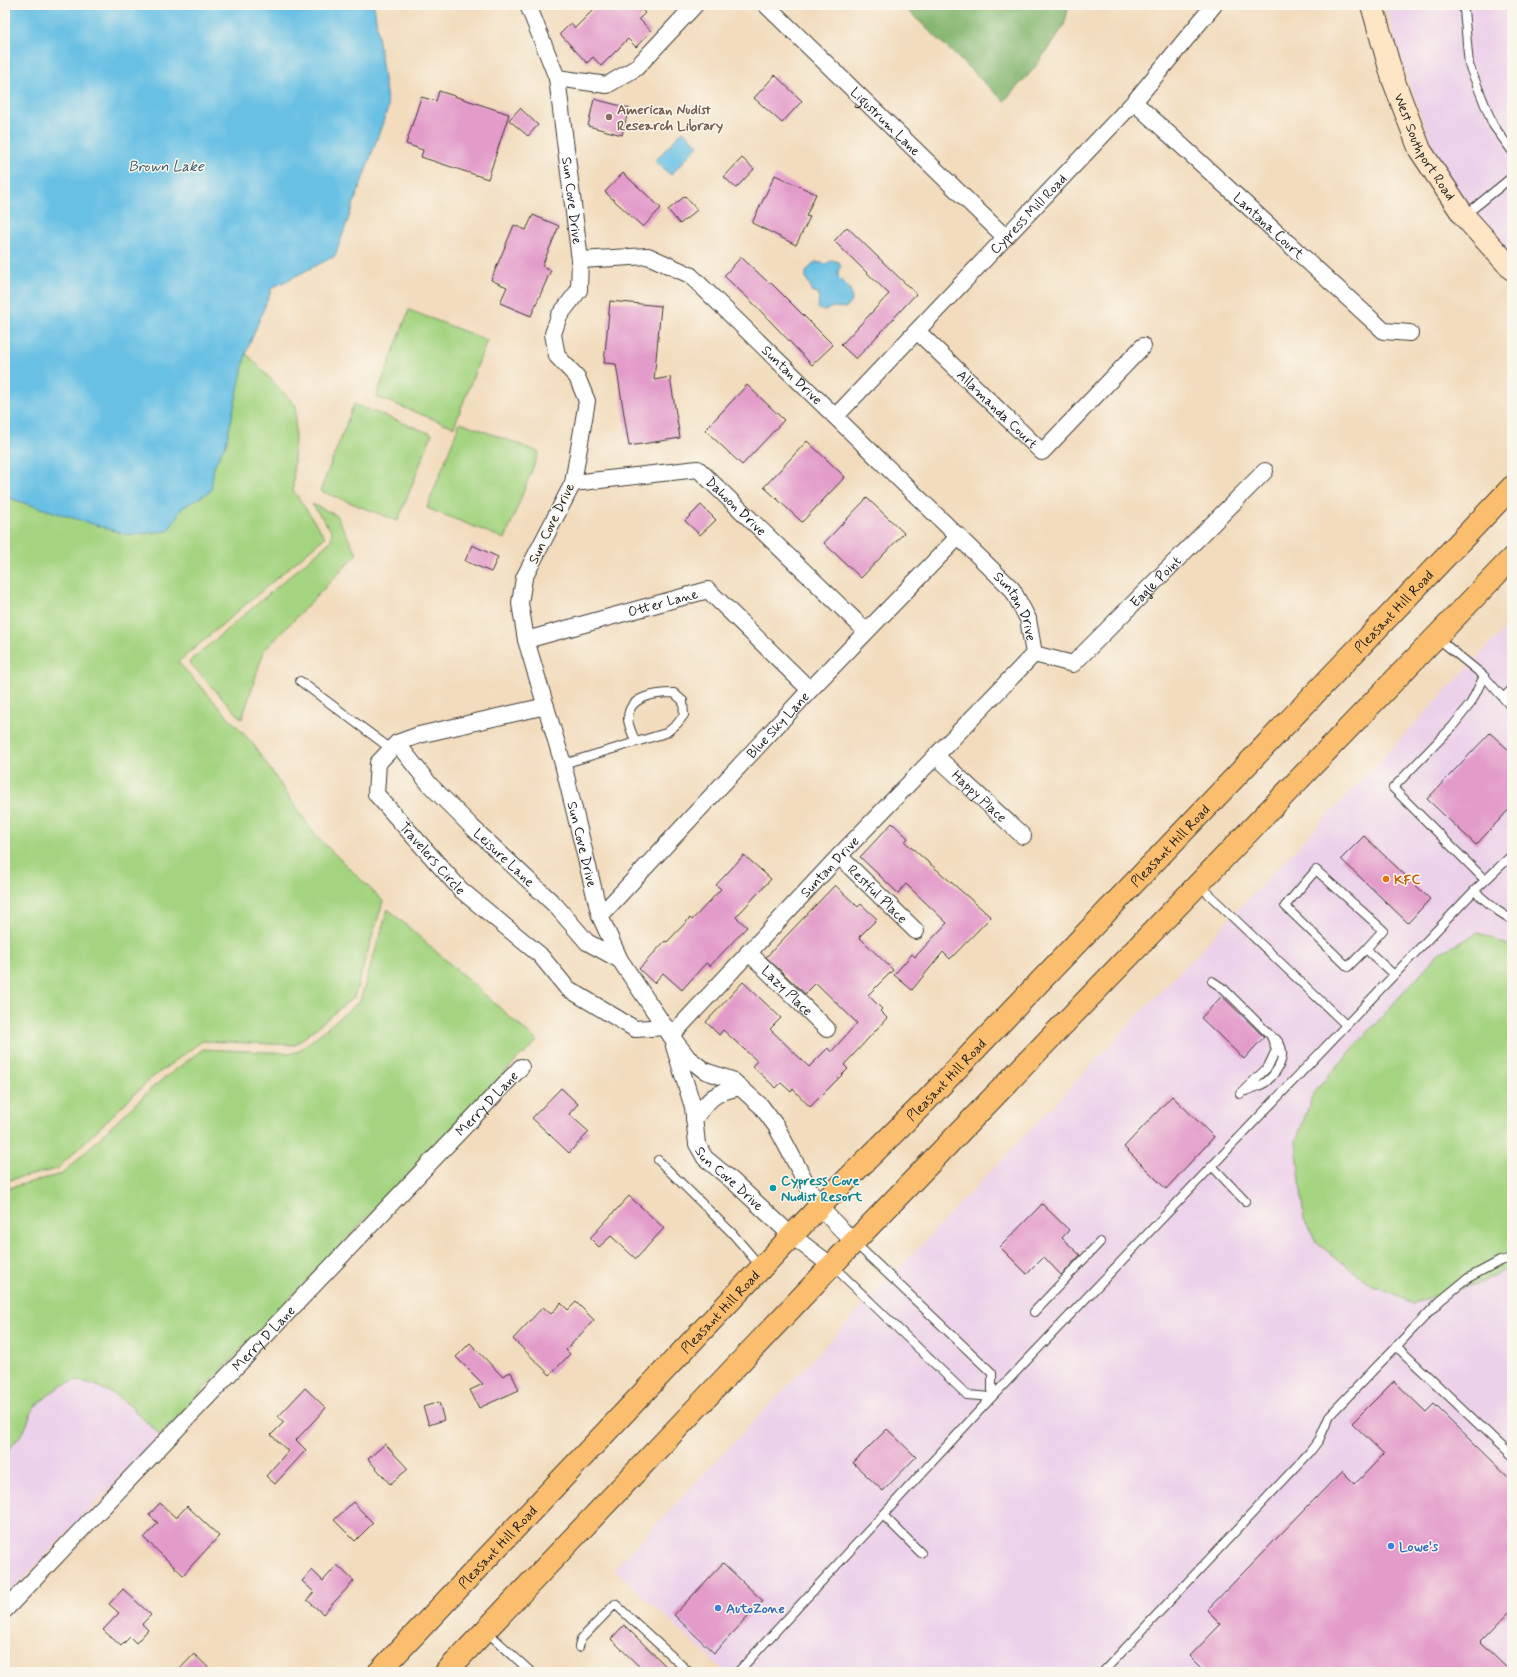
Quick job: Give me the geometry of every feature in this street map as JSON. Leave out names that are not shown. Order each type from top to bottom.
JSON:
[{"type":"main road","name":"Pleasant Hill Road","points":[[379,1672],[819,1207],[925,1102],[1512,487]]},
{"type":"main road","points":[[446,1672],[854,1242],[1512,558]]},
{"type":"street","name":"Sun Cove Drive","points":[[528,5],[557,78],[580,260],[579,290],[559,316],[553,334],[557,356],[577,377],[587,401],[573,483],[524,578],[520,603],[526,640],[563,764],[600,916],[620,960],[688,1058],[705,1071],[732,1080],[761,1106],[776,1126],[819,1207],[854,1242]]},
{"type":"street","points":[[557,78],[607,86],[636,68],[695,5]]},
{"type":"street","name":"Ligustrum Lane","points":[[766,5],[1005,238]]},
{"type":"street","name":"Cypress Mill Road","points":[[836,416],[1134,102],[1214,5]]},
{"type":"street","name":"West Southport Road","points":[[1372,5],[1393,79],[1420,150],[1464,216],[1512,269]]},
{"type":"street","name":"Lantana Court","points":[[1134,102],[1384,331],[1410,332]]},
{"type":"street","name":"Suntan Drive","points":[[580,260],[648,256],[690,275],[1012,589],[1028,619],[1034,654],[748,952],[669,1032]]},
{"type":"street","name":"Allamanda Court","points":[[918,331],[1042,452],[1143,346]]},
{"type":"street","name":"Dahoon Drive","points":[[573,483],[698,469],[866,631]]},
{"type":"street","name":"Eagle Point","points":[[1034,654],[1073,664],[1265,471]]},
{"type":"street","name":"Blue Sky Lane","points":[[600,916],[810,690],[959,536]]},
{"type":"street","name":"Otter Lane","points":[[526,640],[708,590],[810,690]]},
{"type":"street","name":"Travelers Circle","points":[[546,706],[419,735],[394,746],[378,762],[376,794],[461,890],[540,954],[567,988],[635,1029],[669,1032]]},
{"type":"street","name":"Leisure Lane","points":[[394,746],[472,827],[556,906],[587,942],[620,960]]},
{"type":"street","name":"Happy Place","points":[[936,756],[1023,836]]},
{"type":"street","name":"Restful Place","points":[[839,856],[916,931]]},
{"type":"street","name":"Lazy Place","points":[[748,952],[827,1029]]},
{"type":"street","name":"Sun Cove Drive","points":[[669,1032],[692,1107],[698,1144],[705,1158],[734,1182],[792,1236],[832,1266]]},
{"type":"street","name":"Merry D Lane","points":[[5,1610],[521,1067]]},
{"type":"street","points":[[694,1119],[712,1097],[724,1091],[740,1087]]},
{"type":"lane","points":[[1466,5],[1464,10],[1469,65],[1493,125],[1512,151]]},
{"type":"lane","points":[[1464,216],[1512,177]]},
{"type":"lane","points":[[1436,636],[1484,676],[1504,697],[1512,708]]},
{"type":"lane","points":[[1484,676],[1471,703],[1462,715],[1393,788],[1485,880]]},
{"type":"lane","points":[[300,681],[394,746]]},
{"type":"lane","points":[[1504,697],[1512,689]]},
{"type":"lane","points":[[563,764],[635,741],[666,733],[677,724],[684,715],[683,701],[674,693],[660,693],[639,698],[631,710],[628,720],[635,741]]},
{"type":"lane","points":[[738,1672],[992,1398],[1474,891],[1512,855]]},
{"type":"lane","points":[[1316,870],[1383,930],[1366,949],[1348,967],[1284,906],[1316,870]]},
{"type":"lane","points":[[1198,883],[1346,1025]]},
{"type":"lane","points":[[1474,891],[1498,911],[1512,920]]},
{"type":"lane","points":[[1366,949],[1394,975]]},
{"type":"lane","points":[[1212,981],[1224,989],[1271,1036],[1276,1050],[1268,1067],[1240,1094]]},
{"type":"lane","points":[[658,1160],[732,1233],[762,1267]]},
{"type":"lane","points":[[1212,1166],[1245,1201]]},
{"type":"lane","points":[[854,1242],[992,1372],[992,1398]]},
{"type":"lane","points":[[1034,1312],[1100,1242]]},
{"type":"lane","points":[[1103,1672],[1309,1453],[1319,1440],[1330,1415],[1440,1301],[1468,1278],[1500,1261],[1512,1258]]},
{"type":"lane","points":[[832,1266],[967,1396],[992,1398]]},
{"type":"lane","points":[[1396,1346],[1512,1456]]},
{"type":"lane","points":[[883,1515],[921,1553]]},
{"type":"lane","points":[[579,1647],[581,1639],[615,1604],[688,1672]]},
{"type":"lane","points":[[486,1630],[531,1672]]},
{"type":"shaded area","points":[[1385,5],[1512,5],[1512,263],[1471,210],[1438,161],[1409,83]]},
{"type":"shaded area","points":[[1512,621],[1512,947],[1479,933],[1506,1269],[1512,1254],[1512,1672],[725,1672],[614,1569]]},
{"type":"shaded area","points":[[76,1380],[93,1384],[116,1395],[129,1405],[160,1435],[5,1598],[5,1454],[24,1431],[34,1407],[60,1386]]},
{"type":"green space","points":[[902,5],[1069,5],[1064,26],[1033,70],[1004,101]]},
{"type":"green space","points":[[409,310],[487,340],[454,427],[376,397]]},
{"type":"green space","points":[[5,352],[246,353],[296,406],[293,490],[325,537],[178,662],[253,744],[315,835],[383,901],[354,997],[295,1045],[202,1041],[149,1080],[57,1169],[5,1181]]},
{"type":"green space","points":[[354,404],[432,434],[398,521],[320,491]]},
{"type":"green space","points":[[460,422],[539,452],[505,539],[427,508]]},
{"type":"green space","points":[[312,504],[336,515],[357,554],[264,651],[242,719],[189,662],[331,541],[332,532]]},
{"type":"green space","points":[[388,909],[537,1041],[524,1055],[522,1054],[160,1435],[129,1405],[116,1395],[93,1384],[76,1380],[60,1386],[34,1407],[24,1431],[5,1454],[5,1189],[62,1174],[154,1086],[203,1049],[293,1053],[299,1051],[360,1001]]},
{"type":"green space","points":[[1479,933],[1512,947],[1512,1254],[1506,1269],[1484,1281],[1413,1303],[1373,1286],[1317,1243],[1304,1220],[1296,1141],[1314,1092],[1439,953]]},
{"type":"water","name":"Brown Lake","points":[[5,5],[374,5],[388,108],[335,256],[272,288],[246,353],[226,444],[214,466],[211,491],[182,508],[168,531],[128,535],[5,497]]},
{"type":"water","points":[[683,131],[698,145],[671,175],[655,161]]},
{"type":"water","points":[[832,260],[839,262],[841,266],[838,271],[838,277],[850,289],[852,300],[846,308],[832,307],[825,311],[818,308],[819,293],[811,292],[811,287],[806,278],[806,273],[808,269],[816,262],[826,264]]},
{"type":"building","points":[[598,5],[637,5],[645,13],[639,19],[651,31],[636,47],[628,39],[601,66],[593,57],[587,63],[560,34],[571,23],[575,28]]},
{"type":"building","points":[[775,75],[802,101],[782,123],[754,98]]},
{"type":"building","points":[[439,91],[509,114],[488,179],[421,157],[423,150],[406,144],[421,97],[436,101]]},
{"type":"building","points":[[594,99],[629,108],[622,135],[588,126]]},
{"type":"building","points":[[520,108],[538,125],[528,136],[509,120]]},
{"type":"building","points":[[742,158],[754,169],[736,188],[724,177]]},
{"type":"building","points":[[623,173],[661,208],[643,227],[605,192]]},
{"type":"building","points":[[775,175],[816,194],[806,216],[810,217],[796,245],[752,223]]},
{"type":"building","points":[[685,196],[697,210],[680,224],[668,210]]},
{"type":"building","points":[[533,215],[559,226],[542,266],[551,270],[531,316],[500,303],[507,287],[491,280],[514,225],[526,230]]},
{"type":"building","points":[[847,227],[916,294],[856,359],[841,345],[889,294],[834,241]]},
{"type":"building","points":[[741,257],[769,283],[770,282],[833,345],[812,365],[751,301],[724,276]]},
{"type":"building","points":[[610,301],[661,306],[654,380],[670,377],[680,438],[629,446],[616,364],[604,363]]},
{"type":"building","points":[[747,385],[784,420],[742,465],[705,430]]},
{"type":"building","points":[[807,441],[845,477],[802,522],[764,487]]},
{"type":"building","points":[[867,498],[904,533],[861,578],[824,543]]},
{"type":"building","points":[[701,505],[716,520],[700,535],[685,521]]},
{"type":"building","points":[[472,545],[498,557],[491,572],[465,561]]},
{"type":"building","points":[[1490,733],[1512,753],[1512,806],[1476,845],[1427,799]]},
{"type":"building","points":[[892,823],[908,838],[905,842],[991,917],[950,959],[943,952],[912,990],[894,975],[912,954],[915,957],[947,923],[906,884],[898,893],[860,857]]},
{"type":"building","name":"KFC","points":[[1364,836],[1430,899],[1408,923],[1341,859]]},
{"type":"building","points":[[744,855],[771,879],[736,917],[747,927],[710,966],[706,963],[682,990],[663,973],[654,983],[639,969],[665,941],[667,942],[690,918],[692,920],[721,889],[716,885]]},
{"type":"building","points":[[835,885],[858,907],[861,904],[877,919],[859,937],[893,970],[868,995],[882,1009],[880,1011],[887,1018],[844,1065],[848,1069],[810,1107],[793,1089],[791,1092],[781,1083],[776,1088],[752,1066],[757,1061],[723,1030],[719,1035],[706,1022],[743,982],[781,1018],[770,1029],[809,1067],[828,1048],[831,1052],[857,1023],[816,983],[805,994],[766,957]]},
{"type":"building","points":[[1222,996],[1264,1037],[1244,1059],[1201,1018]]},
{"type":"building","points":[[561,1088],[578,1104],[569,1114],[589,1132],[569,1153],[532,1118]]},
{"type":"building","points":[[1172,1096],[1214,1137],[1166,1189],[1124,1147]]},
{"type":"building","points":[[629,1196],[664,1228],[636,1259],[611,1236],[599,1247],[590,1238]]},
{"type":"building","points":[[1042,1204],[1069,1230],[1062,1238],[1080,1255],[1061,1275],[1044,1257],[1027,1274],[1000,1247]]},
{"type":"building","points":[[576,1302],[594,1320],[566,1350],[570,1354],[550,1375],[513,1339],[543,1307],[551,1314],[561,1303],[568,1310]]},
{"type":"building","points":[[470,1343],[502,1376],[511,1372],[519,1390],[479,1408],[470,1390],[483,1384],[456,1357]]},
{"type":"building","name":"Lowe's","points":[[1394,1381],[1426,1412],[1434,1404],[1512,1480],[1512,1608],[1480,1641],[1512,1672],[1206,1672],[1190,1656],[1221,1624],[1207,1610],[1342,1471],[1355,1484],[1384,1454],[1352,1423]]},
{"type":"building","points":[[305,1388],[326,1408],[296,1440],[306,1450],[275,1484],[266,1476],[288,1451],[271,1435],[284,1422],[278,1417]]},
{"type":"building","points":[[439,1402],[444,1420],[429,1425],[423,1407]]},
{"type":"building","points":[[887,1429],[916,1457],[883,1491],[853,1463]]},
{"type":"building","points":[[385,1444],[408,1469],[390,1484],[368,1459]]},
{"type":"building","points":[[353,1502],[373,1523],[355,1541],[334,1520]]},
{"type":"building","points":[[160,1503],[176,1518],[187,1506],[219,1536],[183,1575],[144,1538],[158,1523],[149,1515]]},
{"type":"building","name":"AutoZone","points":[[723,1563],[763,1601],[714,1653],[674,1615]]},
{"type":"building","points":[[337,1565],[354,1581],[323,1614],[307,1600],[314,1592],[302,1581],[312,1570],[323,1581]]},
{"type":"building","points":[[123,1589],[151,1615],[142,1624],[148,1630],[136,1643],[130,1637],[121,1646],[103,1630],[119,1613],[109,1604]]},
{"type":"building","points":[[624,1625],[672,1672],[645,1672],[611,1639]]},
{"type":"building","points":[[194,1654],[213,1672],[177,1672]]},
{"type":"place","name":"American Nudist Research Library","points":[[609,117]]},
{"type":"place","name":"KFC","points":[[1386,879]]},
{"type":"place","name":"Cypress Cove Nudist Resort","points":[[773,1188]]},
{"type":"place","name":"Lowe's","points":[[1391,1546]]},
{"type":"place","name":"AutoZone","points":[[718,1608]]}]
